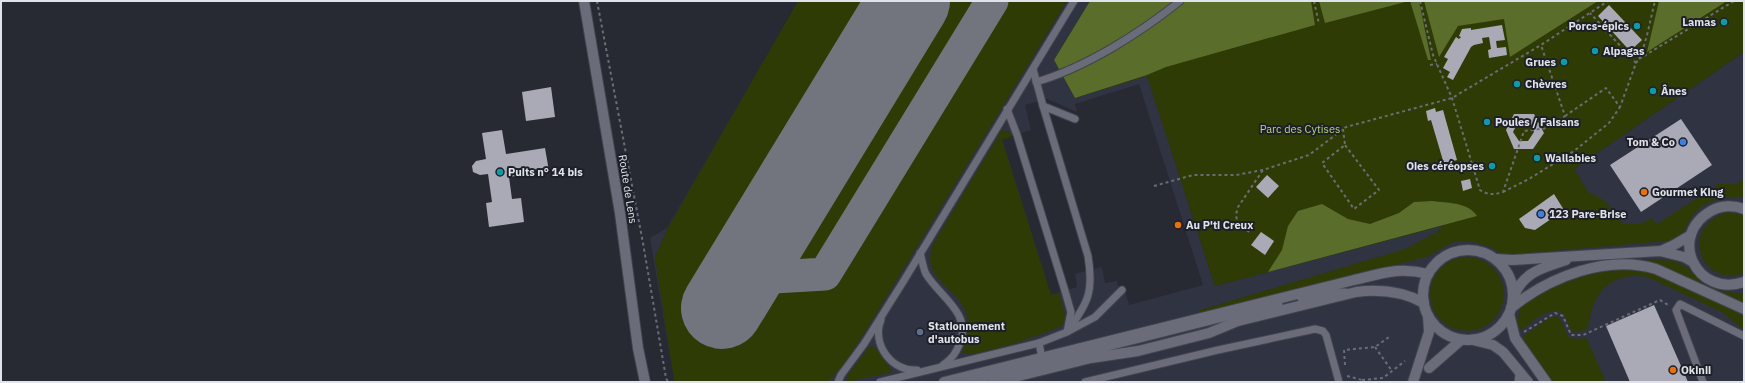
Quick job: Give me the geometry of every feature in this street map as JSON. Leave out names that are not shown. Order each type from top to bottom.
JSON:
[{"type":"street","name":"Route de Lens","points":[[584,1],[620,213],[638,348],[645,382]]},
{"type":"street","points":[[1741,285],[1722,285],[1710,281],[1700,273],[1693,262],[1689,244],[1691,234],[1696,224],[1704,215],[1726,206],[1742,207]]},
{"type":"street","points":[[1496,259],[1512,260],[1660,251],[1674,246],[1691,234]]},
{"type":"street","points":[[1414,382],[1429,332],[1428,316],[1424,304],[1424,284],[1428,274],[1434,264],[1444,256],[1457,251],[1471,250],[1484,252],[1496,259],[1506,269],[1512,284],[1511,307],[1515,338],[1546,382]]},
{"type":"street","points":[[1660,251],[1684,257],[1693,262]]},
{"type":"street","points":[[1428,316],[1442,332],[1461,340],[1473,340],[1485,337],[1497,330],[1511,307],[1517,287],[1524,279],[1535,272],[1577,256]]},
{"type":"street","points":[[1511,307],[1527,295],[1565,275],[1584,269],[1643,265],[1656,269],[1744,309]]},
{"type":"street","points":[[944,382],[1396,270],[1412,270],[1428,274]]},
{"type":"street","points":[[994,382],[1091,358],[1138,351],[1208,333],[1238,320],[1356,292],[1376,290],[1397,293],[1415,299],[1424,304]]},
{"type":"street","points":[[1429,368],[1461,340]]},
{"type":"street","points":[[1473,340],[1492,346],[1503,352],[1528,382]]},
{"type":"lane","points":[[838,382],[841,375],[864,344],[1074,1]]},
{"type":"lane","points":[[1036,82],[1055,77],[1088,61],[1159,18],[1180,1]]},
{"type":"lane","points":[[1033,69],[1088,256],[1091,278],[1088,298],[1067,332]]},
{"type":"lane","points":[[1043,106],[1075,119]]},
{"type":"lane","points":[[1007,109],[1017,135],[1065,291],[1070,312],[1067,332]]},
{"type":"lane","points":[[886,308],[879,325],[878,339],[886,356],[900,368],[913,370],[930,369],[944,364],[955,355],[961,339],[961,320],[956,310],[926,273],[920,253]]},
{"type":"lane","points":[[880,382],[1039,343],[1067,332],[1095,317],[1122,290]]},
{"type":"lane","points":[[969,382],[1308,297],[1333,292],[1356,292]]},
{"type":"lane","points":[[1703,382],[1676,310],[1680,304],[1744,336]]},
{"type":"lane","points":[[1085,382],[1218,350],[1315,329],[1323,331],[1326,335],[1339,382]]},
{"type":"lane","points":[[1039,343],[1042,358]]},
{"type":"lane","points":[[1514,364],[1519,374],[1518,382]]},
{"type":"path","points":[[596,1],[643,243],[666,378],[668,382]]},
{"type":"path","points":[[1314,1],[1319,24]]},
{"type":"path","points":[[1420,1],[1433,55],[1452,98],[1480,190],[1486,193],[1495,194],[1503,192],[1528,179],[1574,151],[1609,123],[1620,107],[1636,63],[1639,59],[1655,1]]},
{"type":"path","points":[[1154,186],[1193,175],[1236,174],[1263,170],[1309,155],[1346,127],[1452,98],[1542,45],[1608,1]]},
{"type":"path","points":[[1639,59],[1734,1]]},
{"type":"path","points":[[1590,13],[1636,63]]},
{"type":"path","points":[[1542,45],[1565,116]]},
{"type":"path","points":[[1430,65],[1437,64]]},
{"type":"path","points":[[1503,192],[1524,130],[1548,128],[1606,88],[1620,107]]},
{"type":"path","points":[[1342,129],[1345,145],[1379,190],[1354,209],[1322,163],[1345,145]]},
{"type":"path","points":[[1249,232],[1237,221],[1236,214],[1238,207],[1263,170]]},
{"type":"path","points":[[1515,338],[1555,313],[1563,316],[1569,332],[1576,336],[1583,335],[1660,300],[1676,310]]},
{"type":"path","points":[[1389,337],[1375,347],[1344,350],[1347,376],[1362,381],[1383,378],[1405,361]]},
{"type":"path","points":[[1375,347],[1392,371]]},
{"type":"shaded area","points":[[798,1],[668,228],[655,257],[674,380],[650,238],[667,228]]},
{"type":"shaded area","points":[[1067,1],[1090,1],[1054,60],[1075,98],[1147,75],[1215,286],[1477,216],[1574,169],[1744,52],[1744,382],[827,382],[863,335]],"holes":[[[1139,84],[1203,285],[1129,305],[1126,294],[1118,286],[1117,281],[1105,283],[1102,267],[1075,274],[1077,287],[1051,295],[1002,139],[1031,130],[1025,105],[1047,99],[1077,112],[1075,104]]]},
{"type":"green space","points":[[798,1],[1067,1],[863,335],[846,360],[827,382],[678,382],[674,380],[655,257],[668,228]]},
{"type":"green space","name":"Parc des Cytises","points":[[1090,1],[1744,1],[1744,52],[1574,169],[1589,193],[1597,196],[1607,203],[1623,224],[1641,224],[1652,218],[1657,224],[1719,184],[1737,184],[1744,179],[1744,197],[1722,198],[1714,200],[1701,207],[1691,218],[1681,235],[1667,241],[1504,255],[1488,246],[1469,241],[1454,242],[1427,257],[1200,314],[1200,310],[1405,249],[1437,232],[1443,226],[1215,286],[1147,76],[1075,98],[1054,60]]},
{"type":"green space","points":[[1090,1],[1311,1],[1315,25],[1166,67],[1147,75],[1075,98],[1054,60]]},
{"type":"green space","points":[[1319,1],[1409,1],[1325,23]]},
{"type":"green space","points":[[1410,1],[1419,1],[1431,60],[1428,60]]},
{"type":"green space","points":[[1424,1],[1598,1],[1510,57],[1504,19],[1458,26],[1439,57]]},
{"type":"green space","points":[[1659,1],[1727,1],[1647,52]]},
{"type":"green space","points":[[1002,130],[1010,132],[1012,136],[1002,140],[1051,295],[1059,293],[1065,314],[1064,324],[1014,344],[983,352],[962,354],[968,332],[966,314],[963,306],[957,298],[934,273],[930,262],[930,257],[933,244]]},
{"type":"green space","points":[[1432,201],[1463,206],[1473,211],[1477,216],[1268,272],[1282,250],[1288,226],[1298,211],[1322,204],[1348,219],[1370,224],[1399,213],[1414,202]]},
{"type":"green space","points":[[1727,212],[1737,213],[1744,216],[1744,273],[1729,276],[1717,272],[1707,265],[1701,254],[1699,243],[1703,231],[1712,220]]},
{"type":"green space","points":[[1467,257],[1488,263],[1498,273],[1504,294],[1498,315],[1488,325],[1467,331],[1446,325],[1436,315],[1430,294],[1436,273],[1446,263]]},
{"type":"green space","points":[[1646,259],[1675,261],[1688,268],[1703,284],[1720,291],[1744,294],[1744,304]]},
{"type":"green space","points":[[1637,267],[1643,268],[1724,303],[1744,317],[1744,330],[1722,312],[1647,277],[1634,276],[1622,278],[1613,282],[1598,296],[1590,316],[1588,329],[1572,332],[1563,313],[1558,311],[1552,311],[1541,316],[1521,330],[1518,325],[1520,310],[1518,308],[1521,304],[1556,283],[1584,273]]},
{"type":"green space","points":[[1556,316],[1560,319],[1569,338],[1581,339],[1586,337],[1606,382],[1554,382],[1527,346],[1523,336],[1550,318]]},
{"type":"green space","points":[[873,346],[881,354],[892,372],[848,382],[846,380],[848,375],[869,347]]},
{"type":"building","points":[[1609,5],[1642,40],[1630,51],[1598,16]]},
{"type":"building","points":[[1502,25],[1505,40],[1496,41],[1497,48],[1506,47],[1507,55],[1489,58],[1488,50],[1491,49],[1489,37],[1482,38],[1483,43],[1471,47],[1453,80],[1447,77],[1450,72],[1443,68],[1448,59],[1444,57],[1456,37],[1459,39],[1461,37],[1459,36],[1462,29],[1471,28],[1471,30]]},
{"type":"building","points":[[551,87],[555,117],[526,121],[522,92]]},
{"type":"building","points":[[1435,108],[1436,112],[1443,110],[1457,160],[1444,164],[1431,120],[1428,121],[1426,111]]},
{"type":"building","points":[[1514,114],[1534,114],[1544,133],[1533,149],[1514,149],[1506,130]],"holes":[[[1518,122],[1530,122],[1534,132],[1528,141],[1519,141],[1513,132]]]},
{"type":"building","points":[[1681,119],[1712,165],[1641,212],[1610,165]]},
{"type":"building","points":[[502,130],[506,154],[545,148],[549,171],[509,177],[512,199],[521,198],[524,222],[489,227],[486,203],[492,202],[488,174],[480,175],[473,172],[472,166],[476,161],[486,159],[482,133]]},
{"type":"building","points":[[1267,175],[1279,186],[1268,198],[1256,187]]},
{"type":"building","points":[[1470,179],[1472,188],[1463,191],[1461,181]]},
{"type":"building","name":"123 Pare-Brise","points":[[1554,194],[1564,210],[1535,230],[1525,228],[1519,219]]},
{"type":"building","points":[[1261,232],[1274,241],[1265,255],[1251,245]]},
{"type":"building","points":[[1654,305],[1688,382],[1630,382],[1606,326]]},
{"type":"taxiway","points":[[740,279],[825,274],[992,1]]},
{"type":"runway","points":[[722,308],[909,1]]},
{"type":"place","name":"Lamas","points":[[1724,22]]},
{"type":"place","name":"Porcs-épics","points":[[1637,26]]},
{"type":"place","name":"Alpagas","points":[[1595,51]]},
{"type":"place","name":"Grues","points":[[1564,62]]},
{"type":"place","name":"Chèvres","points":[[1517,84]]},
{"type":"place","name":"Ânes","points":[[1653,91]]},
{"type":"place","name":"Poules / Faisans","points":[[1487,122]]},
{"type":"place","name":"Tom & Co","points":[[1683,142]]},
{"type":"place","name":"Wallabies","points":[[1537,158]]},
{"type":"place","name":"Oies céréopses","points":[[1492,166]]},
{"type":"place","name":"Puits n° 14 bis","points":[[500,172]]},
{"type":"place","name":"Gourmet King","points":[[1644,192]]},
{"type":"place","name":"123 Pare-Brise","points":[[1541,214]]},
{"type":"place","name":"Au P'ti Creux","points":[[1178,225]]},
{"type":"place","name":"Stationnement d'autobus","points":[[920,332]]},
{"type":"place","name":"Okinii","points":[[1673,370]]}]
